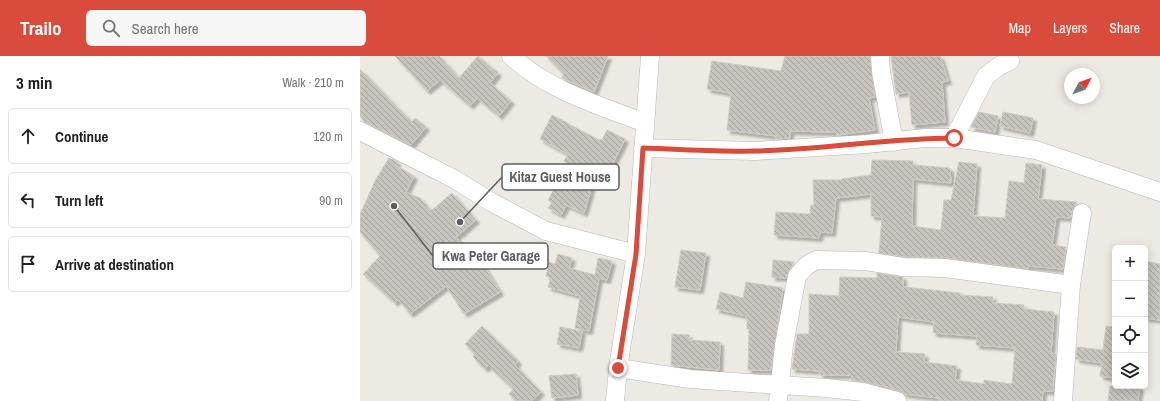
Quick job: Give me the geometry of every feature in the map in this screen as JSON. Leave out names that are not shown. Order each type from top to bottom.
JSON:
[{"type":"street","points":[[511,56],[546,83],[582,99],[645,123]]},
{"type":"street","points":[[615,401],[618,368],[636,254],[650,56]]},
{"type":"street","points":[[880,56],[881,72],[894,142]]},
{"type":"street","points":[[954,138],[986,76],[999,66],[1010,61]]},
{"type":"street","points":[[360,131],[454,179],[493,204],[546,231],[636,254]]},
{"type":"street","points":[[643,148],[755,151],[894,142],[925,138],[954,138],[1036,150],[1160,192]]},
{"type":"street","points":[[1063,401],[1071,285],[1082,213]]},
{"type":"street","points":[[778,393],[784,345],[797,276],[806,266],[816,260],[865,261],[904,266],[945,268],[1071,285]]},
{"type":"street","points":[[618,368],[778,393],[826,388],[863,392],[897,401]]},
{"type":"building","points":[[395,56],[439,56],[459,78],[478,56],[498,73],[490,83],[511,101],[499,116],[477,98],[470,106],[440,80],[427,91]]},
{"type":"building","points":[[546,56],[608,56],[594,92],[562,78],[564,74]]},
{"type":"building","points":[[785,56],[870,56],[875,97],[869,98],[875,130],[837,135],[836,132],[790,131],[790,138],[776,139],[776,136],[727,130],[731,93],[707,89],[712,61],[781,71]]},
{"type":"building","points":[[891,56],[940,56],[948,81],[942,82],[945,122],[912,125],[909,92],[896,94]]},
{"type":"building","points":[[360,69],[412,122],[415,118],[426,127],[411,145],[365,122],[360,116]]},
{"type":"building","points":[[979,112],[998,116],[995,132],[971,127]]},
{"type":"building","points":[[1003,112],[1033,118],[1030,133],[1000,126]]},
{"type":"building","points":[[552,115],[597,139],[602,140],[607,130],[625,139],[609,171],[597,168],[584,213],[566,205],[561,215],[548,208],[552,203],[548,200],[568,164],[564,161],[568,154],[540,139]]},
{"type":"building","points":[[389,158],[398,162],[395,165],[414,176],[406,192],[420,198],[431,211],[452,193],[476,220],[456,237],[476,266],[482,263],[500,292],[464,314],[446,286],[410,314],[398,299],[395,303],[363,274],[380,256],[360,232],[360,214],[376,179]]},
{"type":"building","points":[[872,160],[913,161],[913,165],[950,168],[951,183],[913,179],[912,226],[941,230],[944,200],[951,200],[959,162],[977,164],[973,216],[1005,218],[1009,181],[1024,183],[1026,163],[1042,165],[1038,199],[1077,202],[1072,211],[1071,218],[1056,217],[1052,245],[1066,247],[1063,269],[1028,266],[1028,269],[946,258],[905,257],[879,253],[882,217],[871,216],[871,194],[836,198],[832,233],[820,232],[819,238],[774,235],[776,212],[810,214],[811,205],[814,206],[813,180],[841,180],[871,175]]},
{"type":"building","points":[[681,250],[706,253],[700,290],[675,287]]},
{"type":"building","points":[[558,254],[572,258],[569,268],[595,275],[598,258],[612,261],[607,280],[599,278],[589,331],[575,328],[580,296],[548,287],[551,278],[546,276],[549,262],[555,264]]},
{"type":"building","points":[[773,260],[794,262],[786,278],[772,277]]},
{"type":"building","points":[[1148,262],[1160,264],[1160,320],[1148,318]]},
{"type":"building","points":[[877,273],[903,277],[903,287],[960,293],[960,295],[993,297],[993,303],[1024,305],[1024,309],[1054,312],[1051,353],[1056,354],[1053,391],[1043,391],[1042,401],[939,401],[939,398],[905,394],[900,391],[866,382],[851,380],[852,375],[820,375],[820,371],[792,369],[797,334],[809,334],[809,294],[839,296],[840,277],[877,278]],"holes":[[[898,317],[934,322],[933,333],[977,336],[976,345],[1015,348],[1012,384],[984,380],[984,384],[955,380],[957,366],[924,362],[925,354],[896,352]]]},
{"type":"building","points":[[746,282],[783,288],[771,370],[748,370],[749,329],[747,329],[747,316],[716,309],[720,292],[743,298]]},
{"type":"building","points":[[482,326],[518,361],[515,365],[541,392],[532,401],[516,401],[509,394],[513,389],[488,365],[485,369],[473,357],[475,354],[465,344]]},
{"type":"building","points":[[1106,326],[1112,327],[1112,378],[1100,376],[1102,363],[1076,359],[1077,347],[1103,350]]},
{"type":"building","points":[[560,327],[582,331],[579,348],[557,344]]},
{"type":"building","points":[[672,334],[689,335],[689,340],[720,342],[719,370],[671,365]]},
{"type":"building","points":[[576,374],[578,395],[552,398],[549,376]]},
{"type":"building","points":[[1110,386],[1112,386],[1112,389],[1140,389],[1138,401],[1108,401]]},
{"type":"place","name":"Kwa Peter Garage","points":[[394,206]]},
{"type":"place","name":"Kitaz Guest House","points":[[460,222]]},
{"type":"route","points":[[618,368],[636,254],[643,148],[755,151],[868,144],[925,138],[954,138]]}]
